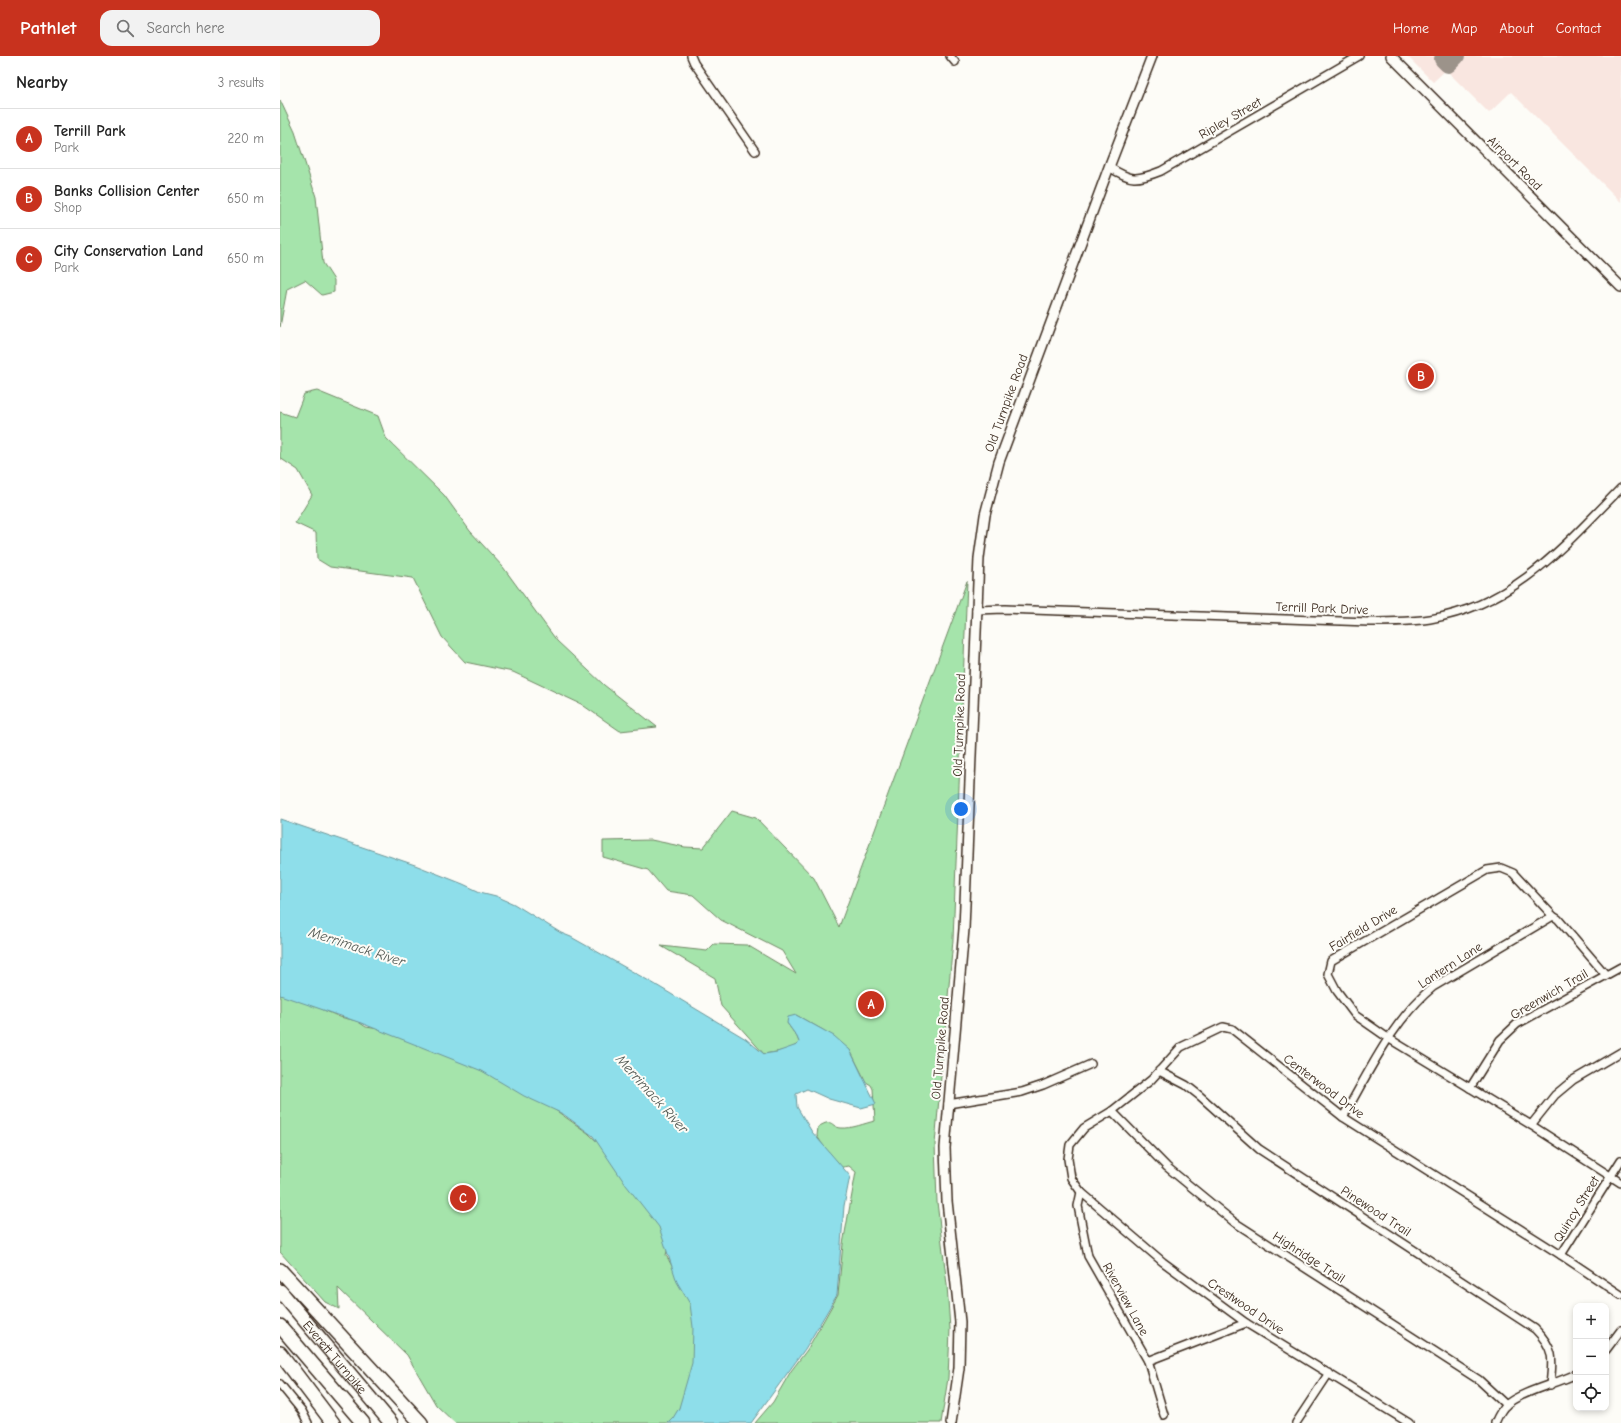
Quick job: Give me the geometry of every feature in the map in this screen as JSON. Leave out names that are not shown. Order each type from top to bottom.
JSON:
[{"type":"highway","points":[[280,1270],[421,1423]]},
{"type":"highway","name":"Everett Turnpike","points":[[280,1292],[391,1423]]},
{"type":"highway","name":"Everett Turnpike","points":[[280,1326],[363,1423]]},
{"type":"highway","points":[[280,1353],[330,1420]]},
{"type":"highway","points":[[363,1360],[431,1423]]},
{"type":"street","points":[[691,56],[698,69],[755,152]]},
{"type":"street","name":"Old Turnpike Road","points":[[951,1423],[959,1368],[960,1337],[958,1292],[947,1201],[945,1148],[964,929],[976,610],[982,533],[989,495],[999,462],[1152,56]]},
{"type":"street","name":"Ripley Street","points":[[1109,167],[1124,177],[1132,178],[1147,177],[1161,171],[1360,56]]},
{"type":"street","name":"Airport Road","points":[[1391,56],[1621,287]]},
{"type":"street","name":"Terrill Park Drive","points":[[976,610],[1005,609],[1369,622],[1407,622],[1430,619],[1473,607],[1501,594],[1533,574],[1570,540],[1621,488]]},
{"type":"street","name":"Fairfield Drive","points":[[1606,975],[1558,919],[1553,916],[1513,873],[1501,868],[1487,870],[1331,961],[1328,974],[1337,991],[1355,1015],[1388,1038],[1531,1125],[1621,1183]]},
{"type":"street","name":"Lantern Lane","points":[[1343,1117],[1388,1038],[1419,998],[1433,987],[1553,916]]},
{"type":"street","name":"Greenwich Trail","points":[[1470,1088],[1500,1040],[1517,1024],[1621,967]]},
{"type":"street","name":"Centerwood Drive","points":[[1082,1192],[1071,1178],[1068,1159],[1070,1145],[1084,1128],[1112,1111],[1151,1080],[1181,1047],[1223,1027],[1232,1029],[1343,1117],[1561,1255],[1621,1295]]},
{"type":"street","points":[[1531,1125],[1555,1095],[1573,1080],[1621,1052]]},
{"type":"street","points":[[948,1104],[1022,1092],[1043,1085],[1092,1064]]},
{"type":"street","name":"Pinewood Trail","points":[[1159,1071],[1186,1085],[1195,1092],[1259,1149],[1536,1329],[1549,1345],[1551,1352],[1552,1359],[1550,1385]]},
{"type":"street","name":"Highridge Trail","points":[[1112,1111],[1167,1167],[1234,1222],[1479,1380],[1506,1405]]},
{"type":"street","name":"Quincy Street","points":[[1561,1255],[1621,1160]]},
{"type":"street","name":"Crestwood Drive","points":[[1082,1192],[1163,1262],[1246,1323],[1409,1423]]},
{"type":"street","name":"Riverview Lane","points":[[1082,1192],[1078,1206],[1088,1256],[1148,1361],[1164,1415]]},
{"type":"street","points":[[1148,1361],[1246,1323]]},
{"type":"street","points":[[1609,1346],[1621,1330]]},
{"type":"street","points":[[1296,1423],[1329,1373]]},
{"type":"street","points":[[1495,1423],[1506,1405],[1516,1399],[1574,1375]]},
{"type":"street","points":[[280,1384],[302,1411],[308,1423]]},
{"type":"shaded area","points":[[1407,56],[1621,56],[1621,202],[1511,92],[1489,113],[1446,70],[1433,82]]},
{"type":"green space","points":[[280,100],[295,132],[316,197],[323,263],[334,280],[334,292],[322,295],[305,280],[287,289],[280,327]]},
{"type":"green space","points":[[317,391],[378,416],[386,438],[444,495],[470,531],[503,567],[557,641],[604,685],[657,727],[620,731],[581,704],[513,672],[465,662],[442,637],[413,578],[330,567],[317,559],[316,533],[295,523],[312,495],[298,470],[280,458],[280,412],[295,417],[304,394]]},
{"type":"green space","points":[[967,581],[953,940],[935,1144],[937,1202],[947,1285],[950,1329],[948,1378],[941,1423],[755,1423],[773,1402],[791,1371],[807,1350],[838,1295],[843,1244],[856,1172],[849,1166],[838,1168],[817,1136],[818,1127],[823,1124],[831,1123],[838,1127],[845,1128],[875,1121],[873,1089],[871,1085],[866,1082],[850,1050],[823,1030],[796,1015],[787,1023],[799,1042],[788,1049],[764,1054],[721,1006],[715,978],[661,946],[707,951],[714,944],[747,945],[796,974],[782,951],[721,920],[693,895],[666,891],[648,870],[603,857],[603,841],[651,840],[685,847],[703,848],[732,811],[756,818],[814,878],[839,927]]},
{"type":"green space","points":[[280,991],[340,1017],[357,1021],[366,1027],[379,1029],[448,1053],[551,1107],[588,1133],[608,1152],[639,1188],[669,1244],[666,1255],[690,1299],[700,1344],[686,1394],[672,1423],[455,1423],[436,1405],[407,1355],[338,1288],[339,1309],[325,1302],[280,1252]]},
{"type":"water","name":"Merrimack River","points":[[280,819],[415,865],[480,892],[496,896],[514,904],[561,933],[571,937],[651,982],[746,1039],[764,1054],[777,1052],[797,1045],[799,1042],[797,1037],[787,1023],[788,1017],[796,1015],[834,1036],[850,1050],[876,1104],[861,1108],[829,1099],[807,1089],[796,1094],[797,1107],[812,1132],[850,1176],[844,1206],[837,1295],[805,1349],[751,1423],[668,1423],[679,1408],[692,1363],[693,1327],[690,1304],[677,1282],[659,1227],[626,1185],[593,1136],[563,1114],[524,1096],[482,1071],[361,1023],[280,995]]},
{"type":"taxiway","points":[[1443,59],[1448,64],[1456,56]]},
{"type":"place","name":"Banks Collision Center","points":[[1421,376]]},
{"type":"place","name":"Terrill Park","points":[[871,1004]]},
{"type":"place","name":"City Conservation Land","points":[[463,1198]]}]
